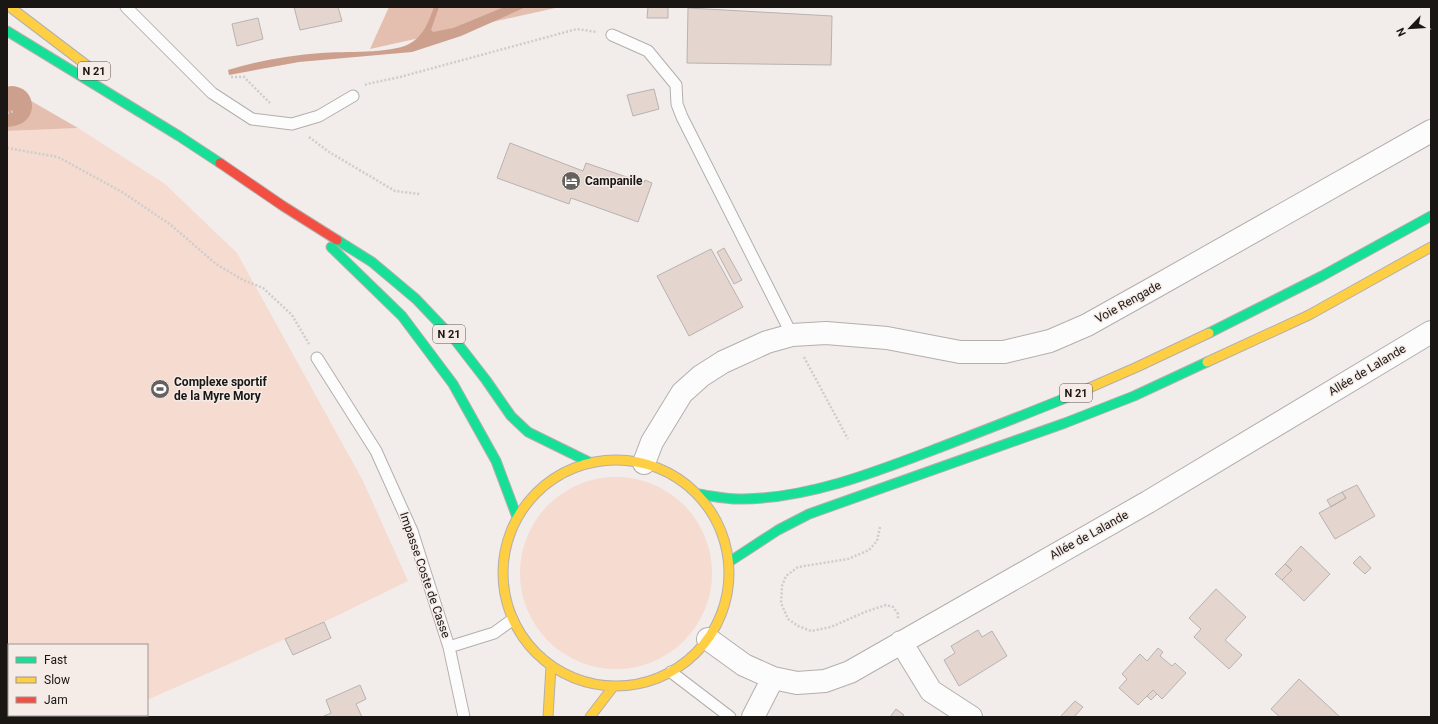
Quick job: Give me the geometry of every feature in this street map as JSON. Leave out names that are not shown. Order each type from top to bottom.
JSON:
[{"type":"main road","name":"N 21","points":[[10,7],[94,71]]},
{"type":"main road","name":"N 21","points":[[7,31],[179,136],[283,206],[372,262],[416,299],[455,340],[486,380],[511,416],[528,432],[589,462]]},
{"type":"main road","name":"N 21","points":[[112,85],[179,136]]},
{"type":"main road","name":"N 21","points":[[297,214],[402,316],[453,384],[496,461],[516,517]]},
{"type":"main road","name":"N 21","points":[[698,494],[748,500],[786,494],[824,486],[876,470],[930,450],[1043,407],[1136,368],[1297,290],[1431,216]]},
{"type":"main road","name":"N 21","points":[[729,562],[778,530],[809,514],[1066,423],[1134,396],[1309,314],[1431,247]]},
{"type":"main road","points":[[617,459],[644,462],[673,475],[698,494],[719,525],[729,562],[728,589],[721,615],[708,639],[691,658],[671,672],[653,680],[634,685],[613,687],[580,681],[551,666],[528,645],[512,620],[503,586],[504,550],[516,517],[535,492],[560,473],[589,462],[617,459]]},
{"type":"main road","points":[[548,717],[551,666]]},
{"type":"main road","points":[[590,717],[613,687]]},
{"type":"street","name":"Voie Rengade","points":[[644,462],[652,442],[682,393],[701,376],[722,362],[766,342],[792,335],[826,333],[887,338],[960,352],[1004,352],[1050,341],[1087,325],[1431,131]]},
{"type":"street","name":"Allée de Lalande","points":[[708,639],[744,665],[773,678],[797,683],[825,681],[850,672],[1148,502],[1431,332]]},
{"type":"street","points":[[901,642],[931,691],[971,717]]},
{"type":"street","points":[[753,717],[773,678]]},
{"type":"lane","points":[[126,7],[212,93],[252,119],[292,124],[319,116],[353,96]]},
{"type":"lane","points":[[612,35],[648,51],[676,85],[678,104],[682,117],[792,335]]},
{"type":"lane","name":"Impasse Coste de Casse","points":[[317,358],[376,451],[412,531],[449,647],[464,717]]},
{"type":"lane","name":"Impasse Coste de Casse","points":[[449,647],[494,632],[512,620]]},
{"type":"lane","points":[[671,672],[730,717]]},
{"type":"path","points":[[353,96],[367,84],[400,77],[577,29],[612,35]]},
{"type":"path","points":[[231,77],[244,76],[292,124],[329,152],[395,191],[420,194]]},
{"type":"path","points":[[7,113],[14,111]]},
{"type":"path","points":[[7,148],[58,157],[122,192],[171,225],[216,264],[242,280],[263,288],[292,315],[317,358]]},
{"type":"path","points":[[792,335],[848,439]]},
{"type":"path","points":[[880,527],[877,541],[869,550],[848,559],[798,567],[786,576],[782,586],[781,603],[788,619],[798,626],[811,631],[831,627],[865,612],[886,605],[893,607],[898,614],[901,642]]},
{"type":"shaded area","points":[[389,7],[560,7],[370,49]]},
{"type":"shaded area","points":[[434,7],[439,7],[431,30],[433,32],[453,28],[504,7],[526,7],[461,36],[412,52],[299,62],[229,75],[228,70],[262,61],[286,57],[321,53],[379,51],[401,47],[414,41],[422,33],[428,23]]},
{"type":"shaded area","points":[[7,87],[78,128],[7,131]]},
{"type":"shaded area","name":"Complexe sportif de la Myre Mory","points":[[78,128],[165,184],[237,253],[363,481],[408,581],[324,622],[148,700],[148,644],[8,644],[8,716],[112,716],[7,717],[7,131]]},
{"type":"shaded area","points":[[607,477],[625,477],[653,484],[669,493],[684,505],[696,520],[705,536],[712,564],[712,582],[705,610],[696,626],[684,641],[669,653],[653,662],[625,669],[607,669],[588,665],[571,658],[555,647],[542,634],[531,618],[524,601],[520,582],[520,564],[524,545],[531,528],[542,512],[555,499],[571,488],[588,481]]},
{"type":"building","points":[[294,7],[338,7],[342,21],[300,30]]},
{"type":"building","points":[[648,7],[668,7],[668,18],[647,18]]},
{"type":"building","points":[[688,8],[832,16],[831,65],[687,63]]},
{"type":"building","points":[[258,18],[263,39],[237,46],[232,24]]},
{"type":"building","points":[[654,89],[659,109],[633,116],[627,95]]},
{"type":"building","name":"Campanile","points":[[510,143],[583,171],[586,163],[644,183],[645,180],[652,183],[638,222],[571,198],[569,204],[497,178]]},
{"type":"building","points":[[724,248],[742,280],[734,284],[717,252]]},
{"type":"building","points":[[711,249],[743,307],[689,336],[657,276]]},
{"type":"building","points":[[1357,485],[1375,516],[1335,539],[1319,513],[1346,498],[1342,492]]},
{"type":"building","points":[[1342,492],[1346,498],[1331,507],[1327,500]]},
{"type":"building","points":[[1301,546],[1330,574],[1304,601],[1282,580],[1292,570],[1285,564]]},
{"type":"building","points":[[1360,556],[1371,568],[1365,574],[1353,563]]},
{"type":"building","points":[[1285,564],[1292,570],[1282,580],[1275,574]]},
{"type":"building","points":[[1216,589],[1246,617],[1225,640],[1242,655],[1229,669],[1194,637],[1201,629],[1189,618]]},
{"type":"building","points":[[324,622],[331,638],[293,655],[285,639]]},
{"type":"building","points":[[978,630],[982,637],[992,631],[1007,656],[959,686],[944,660],[955,653],[951,646]]},
{"type":"building","points":[[1158,648],[1163,652],[1160,656],[1172,666],[1175,663],[1186,673],[1162,699],[1153,690],[1138,705],[1119,688],[1127,679],[1122,674],[1140,654],[1147,661]]},
{"type":"building","points":[[1299,679],[1340,717],[1280,717],[1271,709]]},
{"type":"building","points":[[360,685],[366,699],[356,704],[362,717],[322,717],[331,713],[326,700]]},
{"type":"building","points":[[1153,690],[1157,694],[1151,700],[1147,696]]},
{"type":"building","points":[[1075,701],[1083,707],[1074,717],[1060,717]]},
{"type":"building","points":[[896,709],[904,715],[902,717],[890,717]]},
{"type":"waterway","points":[[7,107],[12,106]]},
{"type":"traffic: fast","points":[[7,31],[179,136],[220,163]]},
{"type":"traffic: fast","points":[[1209,333],[1322,276],[1431,216]]},
{"type":"traffic: fast","points":[[337,240],[372,262],[416,299],[455,340],[486,380],[511,416],[528,432],[589,462]]},
{"type":"traffic: fast","points":[[331,247],[402,316],[453,384],[496,461],[517,517]]},
{"type":"traffic: fast","points":[[729,562],[778,530],[809,514],[1065,423],[1134,396],[1207,362]]},
{"type":"traffic: fast","points":[[698,494],[737,499],[768,497],[794,494],[844,482],[893,465],[1073,395]]},
{"type":"traffic: slow","points":[[10,7],[89,67]]},
{"type":"traffic: slow","points":[[1207,362],[1309,315],[1431,247]]},
{"type":"traffic: slow","points":[[1073,395],[1209,333]]},
{"type":"traffic: slow","points":[[605,460],[627,460],[649,465],[669,473],[696,493],[716,520],[727,551],[729,573],[727,595],[716,626],[696,653],[669,673],[649,681],[627,686],[605,686],[583,681],[563,673],[544,660],[529,645],[516,626],[508,606],[503,584],[503,562],[508,540],[516,520],[529,501],[544,486],[563,473],[583,465],[605,460]]},
{"type":"traffic: slow","points":[[548,717],[551,666]]},
{"type":"traffic: slow","points":[[590,717],[613,687]]},
{"type":"traffic: jam","points":[[220,163],[283,206],[337,240]]},
{"type":"place","name":"Campanile","points":[[571,181]]},
{"type":"place","name":"Complexe sportif de la Myre Mory","points":[[160,389]]}]
